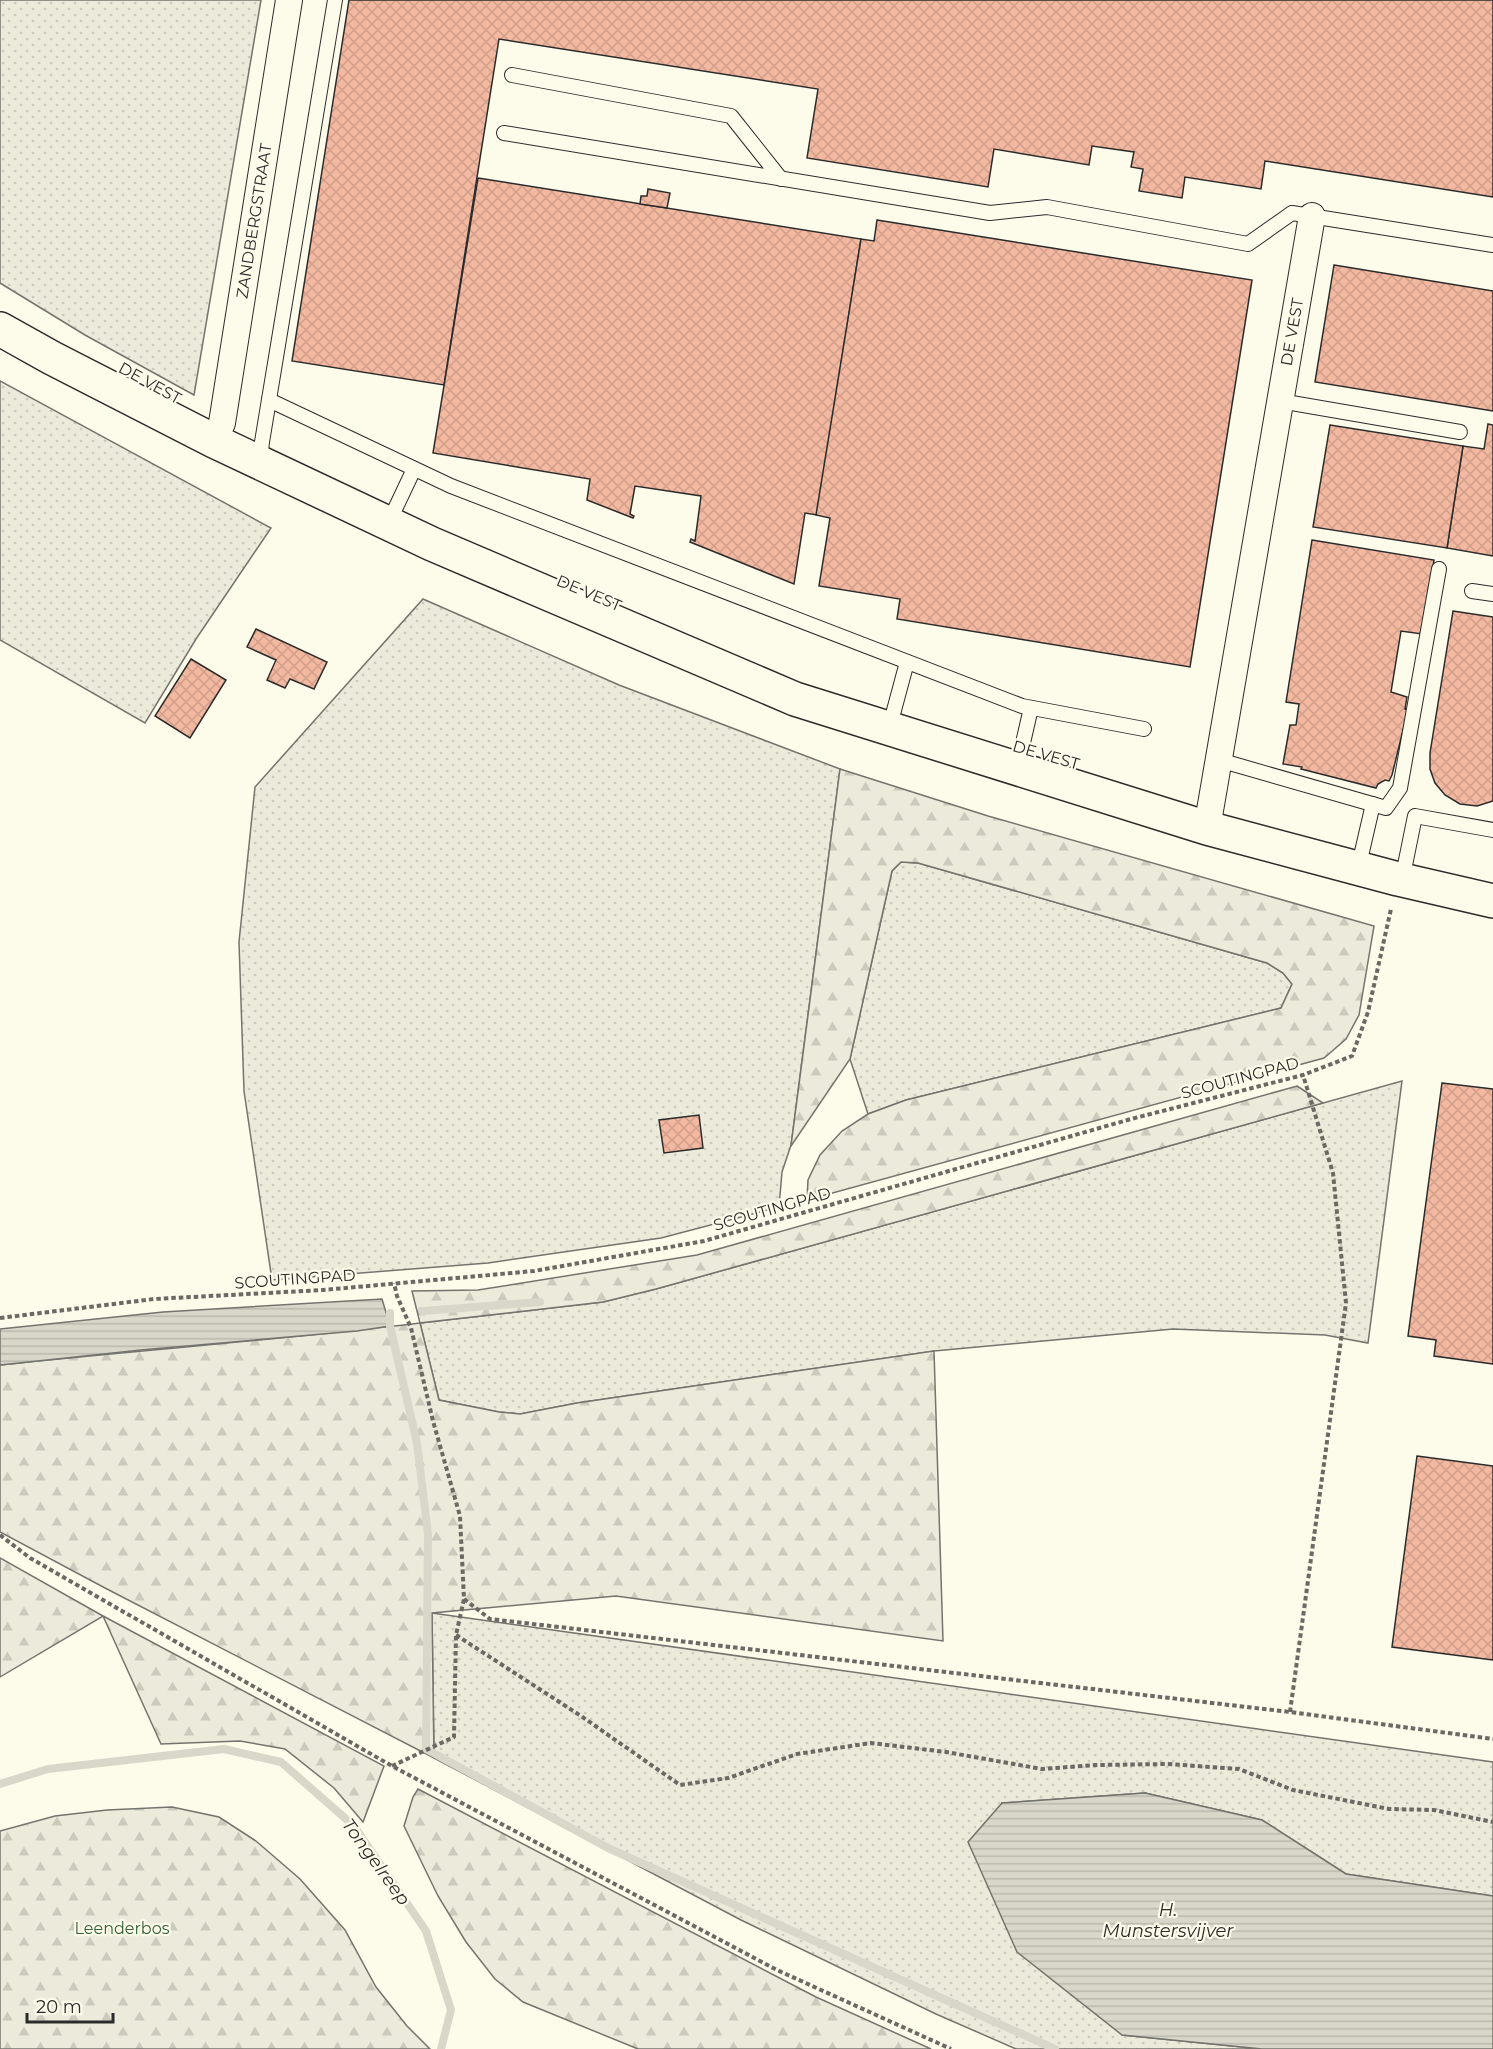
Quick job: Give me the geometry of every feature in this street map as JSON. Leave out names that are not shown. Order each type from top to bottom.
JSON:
[{"type":"main road","name":"DE VEST","points":[[0,329],[214,441],[388,524],[795,699],[1207,828],[1400,880],[1493,901]]},
{"type":"street","name":"ZANDBERGSTRAAT","points":[[214,441],[222,423],[289,0]]},
{"type":"street","name":"DE VEST","points":[[1207,828],[1312,216]]},
{"type":"lane","points":[[260,463],[335,0]]},
{"type":"lane","points":[[512,75],[731,116],[781,179]]},
{"type":"lane","points":[[504,133],[990,213],[1047,207],[1248,244],[1292,213],[1493,245]]},
{"type":"lane","points":[[269,400],[451,486],[1022,706],[1144,729]]},
{"type":"lane","points":[[1280,401],[1460,432]]},
{"type":"lane","points":[[388,524],[414,469]]},
{"type":"lane","points":[[1219,759],[1386,808],[1400,788],[1438,569]]},
{"type":"lane","points":[[1472,591],[1493,594]]},
{"type":"lane","points":[[889,729],[907,662]]},
{"type":"lane","points":[[1017,769],[1031,708]]},
{"type":"lane","points":[[1358,868],[1373,804]]},
{"type":"lane","points":[[1400,880],[1415,816],[1493,830]]},
{"type":"path","name":"SCOUTINGPAD","points":[[0,1318],[154,1299],[323,1290],[534,1271],[704,1241],[1131,1119],[1303,1075],[1352,1056],[1368,1012],[1400,880]]},
{"type":"path","points":[[1290,1712],[1346,1303],[1333,1173],[1303,1075]]},
{"type":"path","points":[[392,1766],[454,1737],[456,1635],[465,1599],[460,1516],[433,1421],[411,1328],[394,1283]]},
{"type":"path","points":[[0,1535],[30,1558],[392,1766],[777,1970],[951,2049]]},
{"type":"path","points":[[465,1599],[490,1619],[1290,1712],[1493,1739]]},
{"type":"path","points":[[456,1635],[581,1716],[680,1785],[728,1778],[797,1754],[871,1743],[946,1752],[1042,1769],[1096,1765],[1168,1764],[1239,1769],[1293,1790],[1389,1809],[1434,1810],[1493,1822]]},
{"type":"green space","points":[[0,0],[261,0],[194,395],[85,335],[0,283]]},
{"type":"green space","points":[[0,381],[271,528],[196,639],[145,723],[0,640]]},
{"type":"green space","points":[[423,599],[619,685],[840,769],[791,1145],[782,1172],[779,1207],[661,1238],[488,1263],[272,1280],[244,1091],[239,942],[255,787]]},
{"type":"green space","points":[[840,769],[988,816],[1374,926],[1359,1015],[1346,1039],[1324,1058],[807,1200],[808,1180],[820,1155],[842,1131],[868,1114],[906,1100],[1281,1008],[1292,984],[1283,973],[1267,963],[918,863],[901,862],[892,871],[850,1059],[791,1146]]},
{"type":"green space","points":[[901,862],[918,863],[1267,963],[1283,973],[1292,984],[1281,1008],[906,1100],[868,1114],[850,1059],[892,871]]},
{"type":"green space","points":[[1402,1081],[1368,1343],[1325,1335],[1173,1329],[934,1351],[577,1403],[520,1414],[439,1400],[420,1323],[603,1302],[656,1289]]},
{"type":"green space","points":[[1297,1086],[1323,1103],[603,1302],[420,1323],[412,1291],[478,1290],[697,1255]]},
{"type":"green space","points":[[420,1323],[439,1400],[520,1414],[577,1403],[934,1351],[943,1641],[616,1596],[432,1613],[434,1758],[0,1532],[0,1365]]},
{"type":"green space","points":[[0,1558],[103,1616],[0,1677]]},
{"type":"green space","points":[[432,1613],[1493,1762],[1493,1896],[1346,1874],[1262,1820],[1145,1793],[1002,1803],[1122,2035],[1262,2049],[1016,2049],[936,2014],[741,1920],[434,1758]]},
{"type":"green space","points":[[103,1616],[384,1766],[363,1822],[334,1788],[285,1749],[240,1741],[161,1744]]},
{"type":"green space","points":[[418,1789],[816,1997],[931,2049],[638,2049],[523,2002],[495,1979],[466,1942],[438,1896],[404,1826],[413,1797]]},
{"type":"green space","name":"Leenderbos","points":[[172,1807],[219,1817],[256,1841],[300,1879],[345,1930],[376,1987],[407,2026],[430,2049],[0,2049],[0,1831],[55,1816],[107,1810]]},
{"type":"water","points":[[382,1299],[390,1326],[0,1365],[0,1329],[163,1312]]},
{"type":"water","name":"H. Munstersvijver","points":[[1145,1793],[1262,1820],[1346,1874],[1493,1896],[1493,2049],[1262,2049],[1122,2035],[1017,1952],[968,1842],[1002,1803]]},
{"type":"building","points":[[349,0],[1493,0],[1493,197],[1265,161],[1261,189],[1185,177],[1182,198],[1139,191],[1143,169],[1131,167],[1134,152],[1092,146],[1089,165],[994,149],[988,187],[807,158],[818,89],[499,39],[444,385],[292,361]]},
{"type":"building","points":[[478,178],[861,239],[817,515],[805,513],[794,584],[690,542],[691,539],[695,541],[701,496],[635,486],[630,514],[634,516],[633,518],[587,500],[590,479],[433,453]]},
{"type":"building","points":[[648,189],[670,193],[667,208],[640,204],[641,196],[647,196]]},
{"type":"building","points":[[877,220],[1252,280],[1190,667],[897,619],[900,599],[819,586],[830,518],[816,515],[861,239],[874,241]]},
{"type":"building","points":[[1334,265],[1493,291],[1493,411],[1315,382]]},
{"type":"building","points":[[1488,424],[1493,425],[1493,556],[1447,548],[1463,446],[1484,449]]},
{"type":"building","points":[[1330,425],[1463,446],[1447,548],[1313,527]]},
{"type":"building","points":[[1312,540],[1434,560],[1422,634],[1401,631],[1391,692],[1407,697],[1405,709],[1408,710],[1392,775],[1389,781],[1385,780],[1376,788],[1301,769],[1302,767],[1283,764],[1290,725],[1296,725],[1299,704],[1286,702]]},
{"type":"building","points":[[1453,611],[1493,617],[1493,801],[1477,806],[1460,804],[1445,795],[1435,783],[1430,769],[1430,753]]},
{"type":"building","points":[[256,629],[327,662],[314,689],[290,679],[285,688],[267,680],[276,660],[247,647]]},
{"type":"building","points":[[191,659],[226,680],[190,738],[155,716]]},
{"type":"building","points":[[1442,1083],[1493,1089],[1493,1364],[1434,1356],[1436,1340],[1408,1336]]},
{"type":"building","points":[[699,1115],[703,1148],[664,1153],[659,1120]]},
{"type":"building","points":[[1417,1456],[1493,1466],[1493,1660],[1392,1647]]},
{"type":"waterway","points":[[423,1311],[540,1302]]},
{"type":"waterway","points":[[390,1313],[390,1326],[417,1443],[428,1534],[426,1749],[608,1848],[1055,2049]]},
{"type":"waterway","name":"Tongelreep","points":[[0,1784],[48,1769],[224,1749],[281,1762],[354,1826],[426,1931],[451,2010],[441,2049]]}]
